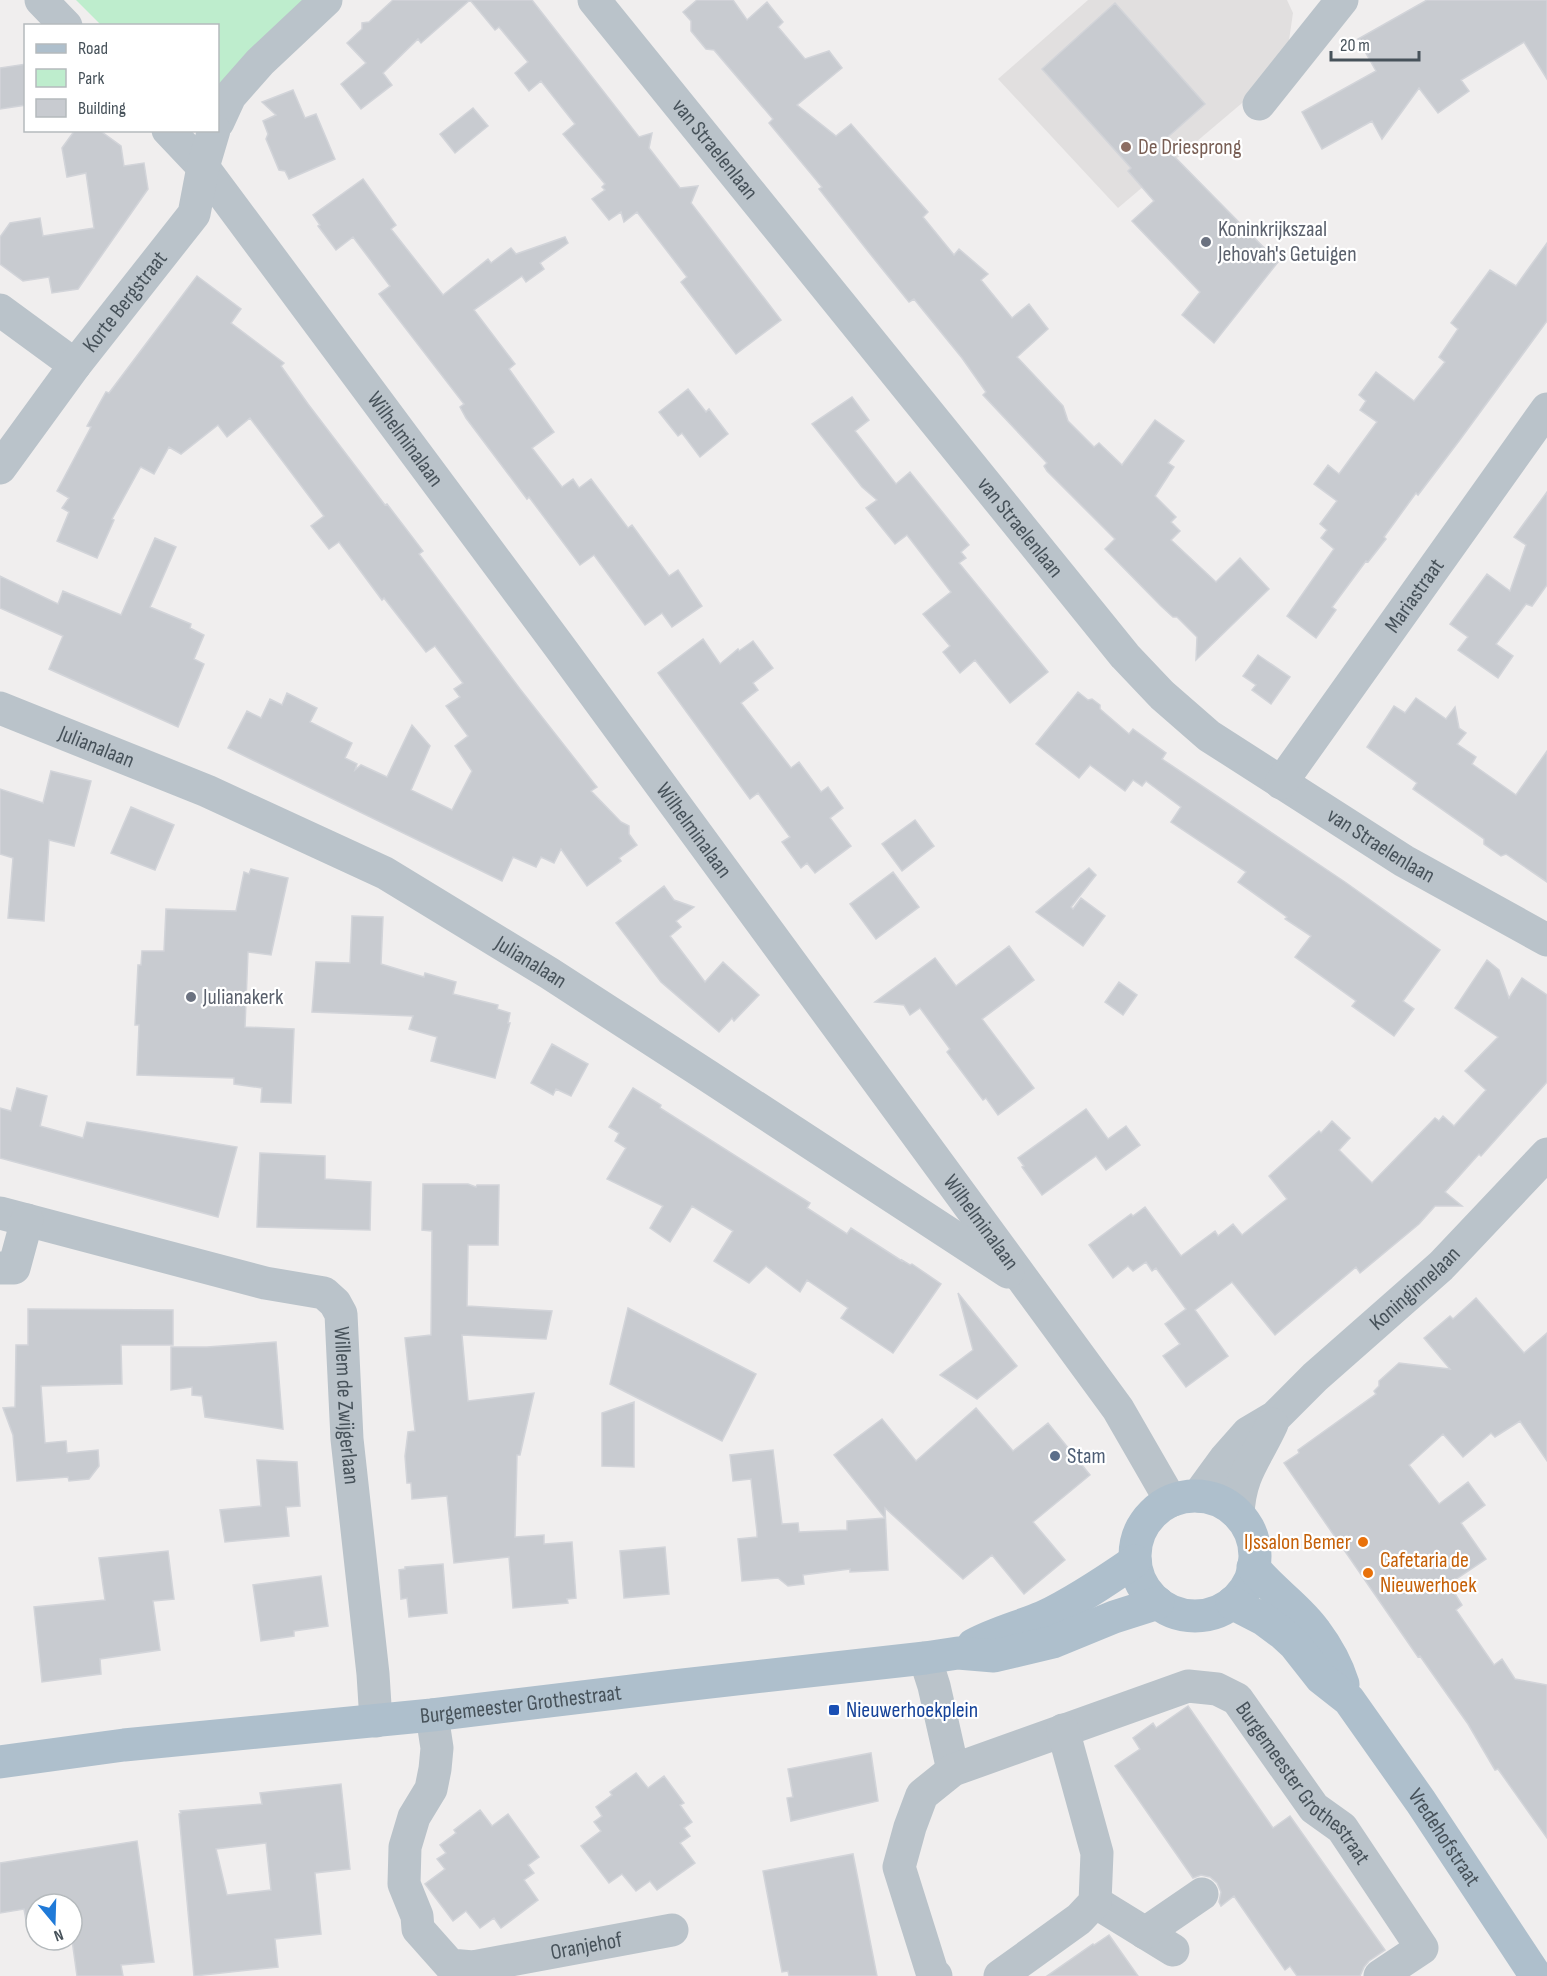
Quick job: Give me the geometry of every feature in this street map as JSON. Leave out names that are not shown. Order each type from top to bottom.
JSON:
[{"type":"main road","points":[[1185,1498],[1212,1498],[1238,1514],[1252,1536],[1253,1568],[1251,1578],[1243,1592],[1232,1603],[1218,1611],[1203,1615],[1188,1615],[1173,1612],[1158,1603],[1146,1591],[1135,1561],[1138,1536],[1158,1508],[1185,1498]]},
{"type":"main road","points":[[958,1653],[988,1637],[1043,1617],[1099,1586],[1135,1561]]},
{"type":"main road","name":"Vredehofstraat","points":[[1253,1568],[1314,1629],[1338,1669],[1348,1700]]},
{"type":"main road","points":[[925,1658],[958,1653],[994,1656],[1053,1642],[1158,1603]]},
{"type":"main road","name":"Vredehofstraat","points":[[1232,1603],[1263,1619],[1282,1633],[1295,1645],[1321,1678],[1348,1700],[1420,1802],[1536,1976]]},
{"type":"main road","name":"Burgemeester Grothestraat","points":[[0,1762],[124,1745],[432,1715],[925,1658]]},
{"type":"street","points":[[41,0],[64,24]]},
{"type":"street","points":[[219,120],[230,96],[260,62],[326,0]]},
{"type":"street","name":"van Straelenlaan","points":[[594,0],[734,171],[922,408],[1125,656],[1162,695],[1209,736],[1281,783],[1404,861],[1547,940]]},
{"type":"street","points":[[1258,104],[1342,0]]},
{"type":"street","points":[[170,132],[203,167]]},
{"type":"street","name":"Korte Bergstraat","points":[[0,468],[75,365],[194,214],[203,167],[213,132]]},
{"type":"street","name":"Wilhelminalaan","points":[[203,167],[552,636],[1185,1498]]},
{"type":"street","points":[[0,310],[75,365]]},
{"type":"street","name":"Mariastraat","points":[[1281,783],[1547,410]]},
{"type":"street","name":"Julianalaan","points":[[0,708],[207,790],[385,873],[628,1024],[1025,1283]]},
{"type":"street","name":"Koninginnelaan","points":[[1185,1498],[1248,1433],[1275,1417],[1315,1377],[1441,1266],[1547,1154]]},
{"type":"street","name":"Willem de Zwijgerlaan","points":[[0,1268],[14,1268],[13,1217],[265,1283],[324,1293],[335,1303],[341,1314],[347,1438],[373,1674],[376,1721]]},
{"type":"street","name":"Koninginnelaan","points":[[1238,1514],[1243,1479],[1275,1417]]},
{"type":"street","points":[[925,1658],[934,1686],[953,1770]]},
{"type":"street","name":"Burgemeester Grothestraat","points":[[936,1976],[932,1972],[899,1867],[922,1795],[953,1770],[1188,1686],[1217,1689],[1237,1699],[1314,1808],[1342,1828],[1422,1948],[1380,1976]]},
{"type":"street","name":"Oranjehof","points":[[432,1715],[437,1748],[435,1769],[431,1789],[414,1817],[405,1846],[404,1884],[417,1916],[418,1929],[450,1965],[473,1967],[672,1930]]},
{"type":"street","points":[[1000,1976],[1079,1919],[1095,1902],[1097,1853],[1063,1730]]},
{"type":"street","points":[[1145,1933],[1202,1894]]},
{"type":"street","points":[[1095,1902],[1173,1950]]},
{"type":"street","points":[[1541,1976],[1547,1971]]},
{"type":"shaded area","name":"De Driesprong","points":[[1088,0],[1287,0],[1293,13],[1288,47],[1261,87],[1118,208],[998,79]]},
{"type":"green space","points":[[76,0],[309,0],[219,95],[219,24],[100,24]]},
{"type":"building","points":[[393,0],[470,0],[421,43],[418,39],[383,73],[392,85],[361,109],[341,84],[366,63],[347,43],[362,29],[362,23],[369,22]]},
{"type":"building","points":[[470,0],[532,0],[639,137],[652,133],[649,148],[680,188],[698,186],[691,203],[781,320],[736,354],[681,282],[687,277],[637,212],[624,222],[621,212],[609,220],[592,199],[605,190],[602,187],[605,184],[563,134],[575,124],[541,81],[529,91],[515,73],[528,62],[499,27],[495,30]]},
{"type":"building","points":[[697,0],[733,0],[747,20],[767,2],[783,22],[778,27],[805,59],[829,51],[842,68],[797,105],[836,136],[851,124],[928,212],[923,217],[954,255],[959,249],[988,274],[981,280],[1012,318],[1029,304],[1048,329],[1017,357],[1063,406],[1068,421],[1094,447],[1099,443],[1122,465],[1155,420],[1184,441],[1168,463],[1174,467],[1155,496],[1176,517],[1171,522],[1180,531],[1171,540],[1216,582],[1240,558],[1269,589],[1196,660],[1197,637],[1177,617],[1173,617],[1161,606],[1105,549],[1115,539],[1047,471],[1044,466],[1047,463],[983,395],[986,392],[962,358],[914,299],[909,302],[819,189],[822,187],[769,123],[773,119],[714,50],[706,49],[691,31],[691,21],[683,12]]},
{"type":"building","points":[[1427,0],[1547,0],[1547,79],[1524,42],[1461,80],[1469,91],[1438,113],[1419,88],[1382,139],[1372,121],[1322,149],[1302,112],[1376,71],[1358,39]]},
{"type":"building","points":[[1115,3],[1205,104],[1161,143],[1278,262],[1214,343],[1182,315],[1200,292],[1132,221],[1154,201],[1128,171],[1131,168],[1042,69]]},
{"type":"building","points":[[24,64],[24,105],[0,109],[0,68]]},
{"type":"building","points":[[293,90],[305,118],[316,114],[335,159],[289,179],[285,171],[279,170],[266,139],[268,134],[263,121],[276,115],[262,102]]},
{"type":"building","points":[[473,108],[488,126],[455,153],[440,134]]},
{"type":"building","points":[[74,132],[102,132],[121,146],[124,166],[144,163],[148,189],[78,289],[52,293],[49,277],[23,281],[0,264],[0,237],[10,223],[40,218],[43,236],[94,228],[86,173],[67,177],[62,148]]},
{"type":"building","points":[[363,179],[396,225],[391,229],[443,295],[488,259],[491,263],[511,248],[516,254],[565,237],[568,243],[540,263],[544,269],[526,282],[522,276],[474,310],[515,364],[509,369],[554,432],[532,448],[562,487],[573,479],[579,488],[591,479],[628,528],[632,525],[669,576],[678,570],[702,606],[672,627],[662,613],[645,625],[594,555],[580,565],[529,497],[527,499],[466,418],[460,407],[464,404],[379,294],[390,286],[353,237],[336,250],[318,226],[320,225],[313,215]]},
{"type":"building","points":[[1547,243],[1547,321],[1418,495],[1416,493],[1384,537],[1386,539],[1368,562],[1366,561],[1332,607],[1336,610],[1316,638],[1287,616],[1334,549],[1321,538],[1327,530],[1320,524],[1337,501],[1314,484],[1328,465],[1339,474],[1377,422],[1360,410],[1366,401],[1359,395],[1376,372],[1414,401],[1445,362],[1439,357],[1458,329],[1451,323],[1490,270],[1516,286]]},
{"type":"building","points":[[197,276],[241,309],[231,323],[284,363],[281,366],[308,404],[423,551],[419,554],[597,787],[591,791],[621,822],[629,826],[629,834],[637,845],[619,858],[621,861],[587,886],[561,849],[554,863],[541,857],[536,867],[513,857],[502,881],[228,748],[247,711],[261,718],[270,699],[282,705],[287,693],[317,708],[310,722],[352,743],[345,758],[357,764],[355,770],[361,765],[387,777],[412,725],[430,746],[411,790],[452,810],[472,771],[455,746],[468,736],[446,706],[460,697],[454,689],[463,683],[435,646],[426,652],[384,598],[382,600],[339,542],[329,549],[311,526],[324,516],[250,418],[227,437],[218,425],[181,454],[169,447],[154,474],[141,467],[112,519],[114,520],[97,558],[57,541],[69,512],[62,508],[69,498],[57,491],[91,427],[87,426],[106,392],[109,393]]},
{"type":"building","points":[[688,389],[706,412],[709,409],[728,434],[700,457],[682,433],[678,436],[659,412]]},
{"type":"building","points":[[852,397],[869,420],[855,431],[896,484],[910,472],[969,545],[961,552],[966,558],[959,563],[1048,672],[1010,703],[975,660],[960,673],[943,652],[950,646],[923,614],[951,592],[907,535],[895,544],[866,508],[877,500],[862,487],[812,424]]},
{"type":"building","points":[[1547,492],[1547,585],[1532,606],[1526,604],[1496,644],[1513,656],[1498,678],[1458,650],[1468,637],[1450,624],[1487,574],[1510,591],[1526,545],[1514,537]]},
{"type":"building","points":[[155,538],[176,547],[150,607],[191,624],[190,628],[204,635],[194,659],[204,664],[178,727],[49,669],[63,636],[0,608],[0,576],[58,604],[63,591],[121,615]]},
{"type":"building","points":[[703,639],[720,664],[738,649],[739,651],[753,641],[773,668],[753,683],[758,690],[741,703],[791,768],[799,762],[821,792],[828,787],[843,808],[830,818],[851,846],[815,873],[807,863],[801,868],[782,842],[790,837],[758,793],[750,799],[658,673]]},
{"type":"building","points":[[1258,655],[1290,677],[1271,704],[1252,690],[1256,685],[1243,676]]},
{"type":"building","points":[[1078,692],[1088,700],[1092,699],[1100,705],[1100,709],[1129,734],[1133,729],[1166,753],[1162,759],[1345,882],[1440,950],[1403,1001],[1414,1009],[1394,1036],[1352,1006],[1356,1001],[1295,957],[1311,936],[1238,882],[1246,872],[1171,822],[1181,807],[1146,781],[1142,786],[1133,780],[1125,791],[1090,765],[1079,778],[1036,744]]},
{"type":"building","points":[[1416,698],[1446,719],[1455,707],[1459,728],[1466,733],[1457,744],[1476,757],[1472,764],[1516,795],[1547,751],[1547,882],[1506,854],[1501,856],[1484,844],[1484,839],[1413,789],[1417,783],[1367,747],[1394,706],[1405,713]]},
{"type":"building","points":[[51,771],[91,781],[74,846],[49,840],[44,921],[8,918],[13,858],[0,854],[0,789],[43,803]]},
{"type":"building","points":[[131,807],[174,825],[155,870],[111,853]]},
{"type":"building","points":[[915,820],[934,846],[902,871],[882,844]]},
{"type":"building","points":[[1089,868],[1096,875],[1071,907],[1073,909],[1081,898],[1105,916],[1083,946],[1036,912]]},
{"type":"building","name":"Julianakerk","points":[[251,869],[288,878],[271,955],[248,952],[245,1027],[294,1029],[291,1103],[261,1102],[262,1088],[234,1084],[234,1078],[137,1075],[139,1025],[135,1025],[138,965],[141,965],[142,951],[164,951],[166,909],[236,911],[244,872],[249,874]]},
{"type":"building","points":[[893,872],[919,907],[876,939],[850,904]]},
{"type":"building","points":[[664,886],[674,900],[694,907],[676,921],[681,927],[670,936],[705,982],[723,962],[759,995],[734,1021],[732,1018],[719,1032],[661,982],[616,923]]},
{"type":"building","points":[[352,916],[383,917],[381,964],[424,977],[425,973],[456,982],[453,994],[498,1005],[497,1009],[510,1013],[508,1023],[510,1023],[495,1078],[431,1061],[437,1037],[409,1029],[413,1016],[312,1012],[316,962],[350,963]]},
{"type":"building","points":[[1009,946],[1034,980],[982,1019],[1034,1088],[998,1115],[986,1098],[983,1100],[947,1052],[950,1049],[920,1008],[910,1015],[904,1005],[875,1002],[935,958],[956,986]]},
{"type":"building","points":[[1487,960],[1499,970],[1509,998],[1522,978],[1547,995],[1547,1082],[1481,1156],[1479,1154],[1445,1192],[1462,1206],[1435,1206],[1419,1224],[1360,1273],[1356,1267],[1275,1335],[1232,1282],[1195,1310],[1228,1356],[1186,1387],[1163,1356],[1180,1344],[1165,1324],[1186,1309],[1156,1268],[1152,1271],[1146,1262],[1133,1271],[1128,1266],[1113,1278],[1089,1245],[1131,1214],[1133,1216],[1145,1207],[1181,1256],[1215,1231],[1218,1236],[1233,1224],[1242,1235],[1287,1199],[1269,1176],[1319,1131],[1321,1133],[1332,1121],[1350,1138],[1339,1150],[1372,1183],[1435,1118],[1439,1121],[1443,1116],[1454,1126],[1486,1090],[1465,1071],[1498,1037],[1455,1008]]},
{"type":"building","points":[[1119,982],[1137,995],[1123,1015],[1105,1002]]},
{"type":"building","points":[[552,1044],[588,1064],[571,1096],[556,1089],[553,1095],[531,1083]]},
{"type":"building","points":[[17,1088],[47,1096],[40,1126],[83,1138],[87,1122],[237,1147],[218,1217],[0,1158],[0,1108],[11,1111]]},
{"type":"building","points":[[633,1088],[661,1105],[660,1108],[810,1203],[807,1208],[847,1234],[851,1228],[941,1284],[893,1353],[841,1318],[848,1308],[807,1280],[800,1292],[766,1266],[749,1283],[714,1261],[733,1231],[692,1206],[670,1242],[650,1228],[663,1206],[607,1179],[626,1148],[615,1141],[619,1133],[609,1127]]},
{"type":"building","points":[[1086,1109],[1108,1139],[1126,1126],[1140,1145],[1106,1170],[1096,1156],[1042,1195],[1018,1158]]},
{"type":"building","points":[[260,1153],[325,1156],[325,1179],[371,1182],[370,1230],[257,1227]]},
{"type":"building","points":[[423,1184],[468,1184],[476,1187],[477,1185],[499,1185],[498,1245],[468,1245],[467,1306],[552,1311],[546,1339],[462,1335],[468,1401],[534,1393],[520,1455],[517,1455],[515,1537],[544,1535],[544,1544],[572,1542],[576,1598],[567,1599],[568,1603],[513,1608],[509,1557],[454,1563],[447,1496],[412,1499],[411,1483],[407,1483],[405,1456],[408,1432],[415,1431],[405,1338],[431,1335],[432,1231],[422,1230]]},
{"type":"building","points":[[958,1293],[1017,1366],[977,1399],[940,1375],[973,1350]]},
{"type":"building","points":[[1476,1298],[1524,1353],[1547,1333],[1547,1461],[1520,1421],[1495,1437],[1491,1433],[1463,1457],[1443,1434],[1409,1465],[1439,1504],[1468,1482],[1485,1505],[1461,1523],[1486,1559],[1449,1584],[1462,1605],[1456,1610],[1494,1665],[1502,1659],[1515,1679],[1547,1685],[1547,1838],[1498,1769],[1495,1770],[1468,1724],[1420,1656],[1418,1657],[1284,1463],[1299,1453],[1298,1450],[1376,1394],[1374,1391],[1379,1386],[1379,1381],[1399,1363],[1450,1369],[1424,1338],[1450,1316],[1453,1319]]},
{"type":"building","points":[[628,1308],[756,1374],[722,1441],[610,1384]]},
{"type":"building","points":[[28,1309],[173,1310],[173,1345],[121,1345],[122,1384],[41,1386],[45,1443],[66,1441],[67,1453],[98,1450],[99,1466],[89,1479],[69,1481],[68,1477],[17,1481],[13,1435],[3,1408],[15,1407],[16,1345],[28,1345]]},
{"type":"building","points":[[276,1342],[283,1429],[205,1417],[202,1396],[192,1395],[192,1387],[171,1390],[171,1347]]},
{"type":"building","points":[[634,1402],[634,1467],[602,1466],[602,1413]]},
{"type":"building","points":[[976,1408],[1013,1451],[1048,1423],[1090,1475],[1033,1522],[1065,1560],[1024,1594],[992,1555],[963,1579],[885,1508],[888,1570],[850,1572],[850,1569],[803,1575],[804,1584],[788,1586],[778,1578],[742,1581],[738,1539],[757,1537],[757,1532],[751,1479],[733,1481],[730,1455],[773,1450],[782,1524],[798,1523],[799,1532],[847,1530],[847,1521],[885,1518],[834,1455],[882,1419],[916,1461]]},
{"type":"building","points":[[257,1460],[297,1462],[300,1506],[286,1507],[289,1536],[225,1542],[220,1510],[261,1506]]},
{"type":"building","points":[[665,1547],[669,1594],[624,1598],[620,1551]]},
{"type":"building","points":[[168,1551],[174,1599],[153,1601],[160,1650],[100,1659],[101,1674],[42,1682],[34,1607],[105,1600],[99,1558]]},
{"type":"building","points":[[443,1564],[447,1613],[409,1617],[407,1598],[401,1599],[399,1570],[405,1567]]},
{"type":"building","points":[[321,1576],[328,1626],[294,1631],[294,1636],[261,1641],[253,1585]]},
{"type":"building","points":[[1188,1706],[1273,1828],[1290,1816],[1385,1950],[1369,1961],[1360,1976],[1297,1976],[1290,1966],[1285,1970],[1234,1896],[1221,1906],[1219,1902],[1221,1892],[1217,1883],[1210,1877],[1201,1875],[1193,1878],[1115,1766],[1140,1749],[1133,1738],[1153,1723],[1156,1728]]},
{"type":"building","points":[[871,1753],[878,1801],[791,1821],[787,1798],[793,1797],[788,1769]]},
{"type":"building","points":[[636,1773],[648,1788],[664,1776],[684,1803],[680,1805],[692,1822],[684,1828],[690,1836],[680,1843],[695,1863],[657,1890],[650,1881],[636,1891],[622,1874],[609,1883],[581,1846],[601,1831],[594,1822],[602,1816],[596,1807],[612,1795],[610,1792]]},
{"type":"building","points":[[341,1784],[350,1869],[315,1873],[321,1934],[275,1939],[278,1967],[194,1976],[180,1811],[262,1804],[260,1793]],"holes":[[[266,1843],[271,1890],[227,1895],[216,1849]]]},
{"type":"building","points":[[480,1810],[492,1826],[508,1814],[539,1857],[528,1865],[534,1873],[524,1880],[538,1900],[501,1928],[494,1918],[480,1928],[466,1911],[453,1921],[425,1884],[445,1869],[437,1859],[446,1853],[440,1845],[456,1833],[454,1830]]},
{"type":"building","points":[[137,1841],[154,1962],[121,1965],[123,1976],[77,1976],[74,1952],[84,1952],[84,1892],[24,1892],[24,1909],[0,1913],[0,1863]]},
{"type":"building","points":[[853,1854],[877,1976],[789,1976],[788,1971],[782,1972],[763,1871]]},
{"type":"building","points":[[1109,1935],[1138,1976],[1047,1976],[1093,1944]]},
{"type":"place","name":"De Driesprong","points":[[1126,147]]},
{"type":"place","name":"Koninkrijkszaal Jehovah's Getuigen","points":[[1206,242]]},
{"type":"place","name":"Julianakerk","points":[[191,997]]},
{"type":"place","name":"Stam","points":[[1055,1456]]},
{"type":"place","name":"IJssalon Bemer","points":[[1363,1542]]},
{"type":"place","name":"Cafetaria de Nieuwerhoek","points":[[1368,1573]]},
{"type":"place","name":"Nieuwerhoekplein","points":[[834,1710]]}]
